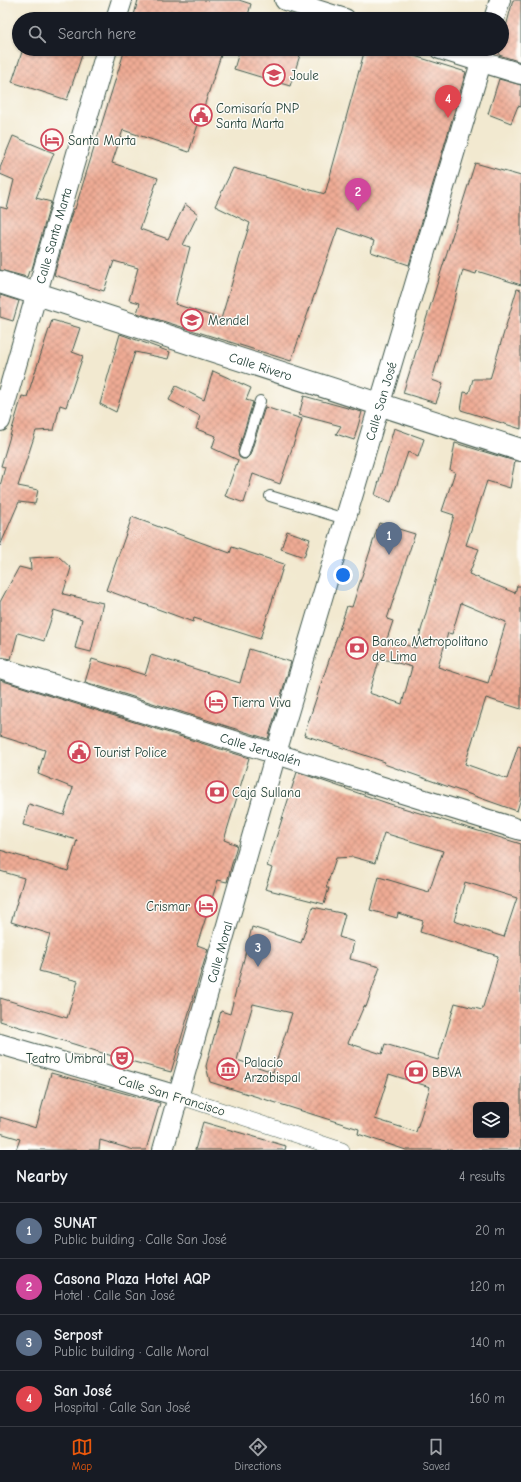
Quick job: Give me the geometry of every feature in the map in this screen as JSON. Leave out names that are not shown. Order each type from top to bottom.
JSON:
[{"type":"street","points":[[118,12],[122,0]]},
{"type":"street","points":[[285,0],[323,12]]},
{"type":"street","points":[[496,12],[500,0]]},
{"type":"street","name":"Calle Santa Marta","points":[[0,421],[105,56]]},
{"type":"street","points":[[483,56],[521,74]]},
{"type":"street","name":"Calle San José","points":[[276,753],[483,56]]},
{"type":"street","name":"Calle Rivero","points":[[0,282],[269,374],[379,405],[521,450]]},
{"type":"street","name":"Calle Jerusalén","points":[[0,668],[521,830]]},
{"type":"street","name":"Calle Moral","points":[[163,1150],[276,753]]},
{"type":"street","name":"Calle San Francisco","points":[[0,1044],[178,1096],[342,1150]]},
{"type":"lane","points":[[244,453],[260,401]]},
{"type":"lane","points":[[270,496],[345,519]]},
{"type":"building","points":[[138,0],[239,0],[251,4],[249,12],[135,12]]},
{"type":"building","points":[[513,0],[521,0],[521,62],[502,56],[509,56],[509,15]]},
{"type":"building","points":[[21,56],[82,56],[67,100],[12,82]]},
{"type":"building","points":[[123,56],[221,56],[189,152],[123,130],[112,163],[158,178],[140,229],[168,239],[185,204],[198,214],[183,245],[190,247],[175,304],[221,319],[250,223],[215,206],[233,168],[325,194],[363,56],[415,56],[466,72],[409,265],[371,252],[374,241],[338,228],[291,361],[137,313],[140,303],[129,300],[138,268],[114,261],[104,291],[54,275],[73,209],[75,209]]},
{"type":"building","name":"Joule","points":[[238,56],[300,56],[290,86],[234,69]]},
{"type":"building","points":[[499,79],[521,85],[521,107],[518,106],[511,123],[488,114]]},
{"type":"building","points":[[13,136],[54,153],[36,198],[51,202],[32,269],[29,271],[27,277],[0,270],[0,207],[7,209],[14,180],[0,174],[0,168]]},
{"type":"building","points":[[475,163],[521,176],[521,285],[477,271],[476,274],[463,270],[432,380],[443,384],[436,403],[403,393]]},
{"type":"building","points":[[517,289],[521,290],[521,429],[461,410],[464,392],[469,393],[473,379],[490,379]]},
{"type":"building","points":[[0,295],[19,301],[13,321],[0,317]]},
{"type":"building","points":[[52,320],[80,328],[72,352],[83,356],[66,407],[60,405],[54,430],[36,431],[18,486],[38,490],[35,504],[19,502],[0,546],[0,486],[5,467],[1,466],[22,396],[27,397]]},
{"type":"building","points":[[120,334],[170,352],[168,359],[135,352],[116,412],[100,404]]},
{"type":"building","points":[[213,371],[251,388],[246,400],[253,402],[238,451],[239,457],[242,459],[246,459],[250,455],[265,407],[302,419],[280,484],[253,474],[244,503],[225,496],[238,460],[212,448],[216,436],[196,429],[200,416],[169,400],[176,386],[204,400]]},
{"type":"building","points":[[304,396],[362,412],[354,440],[336,434],[341,426],[299,415]]},
{"type":"building","points":[[394,428],[424,439],[418,457],[408,452],[391,502],[375,495]]},
{"type":"building","points":[[455,443],[515,461],[510,488],[487,481],[466,545],[479,549],[469,574],[515,593],[517,586],[521,586],[521,709],[486,698],[465,764],[507,779],[518,746],[521,747],[521,798],[517,811],[384,764],[385,762],[304,735],[347,606],[352,607],[379,523],[415,534],[387,619],[393,621],[387,639],[416,648],[454,515],[442,511],[455,472],[450,470]],"holes":[[[461,603],[506,622],[488,683],[438,667],[448,633],[452,634]],[[380,658],[412,667],[402,704],[369,693]]]},
{"type":"building","points":[[132,517],[230,553],[232,547],[284,564],[260,639],[194,618],[193,622],[106,590]]},
{"type":"building","points":[[287,531],[310,539],[304,557],[281,549]]},
{"type":"building","points":[[58,556],[71,568],[63,594],[103,603],[91,652],[75,648],[82,619],[54,610],[44,641],[18,633],[11,659],[0,657],[0,602],[19,567],[31,570],[30,558]]},
{"type":"building","points":[[249,649],[291,662],[268,739],[85,682],[92,659],[145,675],[151,655],[240,683]]},
{"type":"building","points":[[0,680],[249,758],[224,840],[237,845],[227,882],[218,880],[197,945],[208,949],[171,1072],[112,1056],[0,1021],[0,998],[67,1018],[78,981],[39,971],[50,934],[11,922],[24,878],[0,871],[0,850],[68,871],[77,840],[23,825],[29,804],[64,815],[73,788],[38,774],[45,750],[0,736]]},
{"type":"building","points":[[297,772],[390,804],[521,844],[521,1150],[406,1150],[358,1134],[359,1129],[210,1082],[206,1066],[221,1011],[230,1014],[252,927],[301,943],[313,907],[345,914],[339,937],[354,942],[350,959],[380,967],[366,1007],[364,1006],[348,1043],[382,1054],[385,1044],[438,1060],[455,1003],[482,1010],[492,978],[498,956],[420,932],[423,921],[398,913],[397,918],[370,910],[379,877],[429,892],[443,851],[384,833],[375,863],[353,857],[336,858],[326,888],[329,888],[324,904],[265,889],[272,868],[267,866]],"holes":[[[465,882],[517,898],[504,937],[454,921]],[[253,1004],[292,1013],[273,1072],[237,1060]],[[389,1074],[430,1087],[416,1132],[375,1119]]]},
{"type":"building","points":[[51,1073],[160,1103],[146,1150],[134,1150],[100,1140],[99,1150],[16,1150],[20,1139],[0,1133],[0,1117],[36,1128]]},
{"type":"building","points":[[203,1122],[286,1146],[285,1150],[195,1150]]},
{"type":"place","name":"Joule","points":[[274,75]]},
{"type":"place","name":"Comisaría PNP Santa Marta","points":[[201,115]]},
{"type":"place","name":"San José","points":[[448,118]]},
{"type":"place","name":"Santa Marta","points":[[52,140]]},
{"type":"place","name":"Casona Plaza Hotel AQP","points":[[358,211]]},
{"type":"place","name":"Mendel","points":[[192,320]]},
{"type":"place","name":"SUNAT","points":[[389,555]]},
{"type":"place","name":"Banco Metropolitano de Lima","points":[[357,648]]},
{"type":"place","name":"Tierra Viva","points":[[216,702]]},
{"type":"place","name":"Tourist Police","points":[[79,752]]},
{"type":"place","name":"Caja Sullana","points":[[217,792]]},
{"type":"place","name":"Crismar","points":[[206,906]]},
{"type":"place","name":"Serpost","points":[[258,967]]},
{"type":"place","name":"Teatro Umbral","points":[[122,1058]]},
{"type":"place","name":"Palacio Arzobispal","points":[[228,1069]]},
{"type":"place","name":"BBVA","points":[[416,1072]]}]
